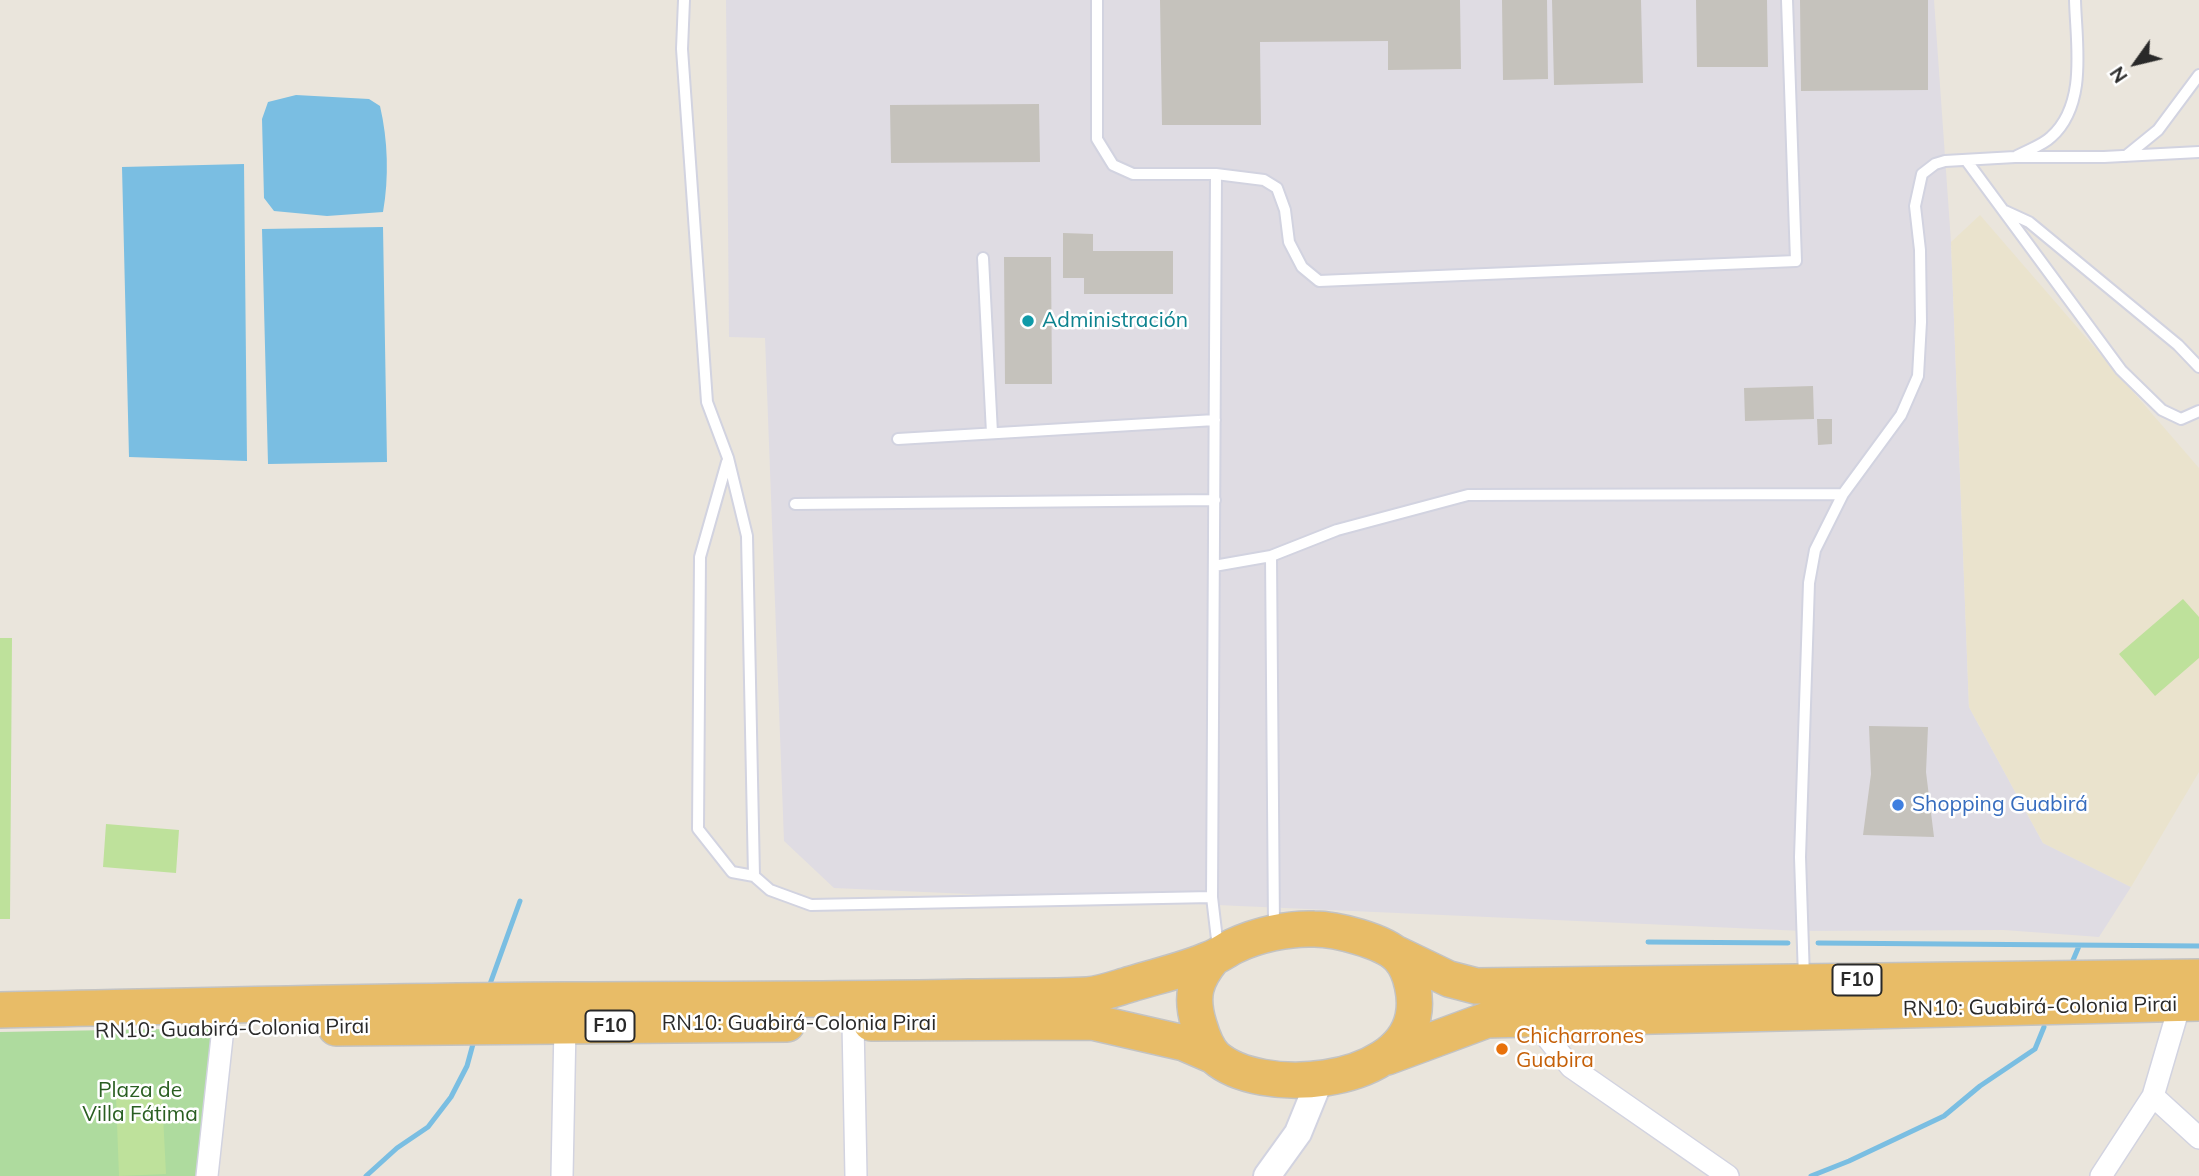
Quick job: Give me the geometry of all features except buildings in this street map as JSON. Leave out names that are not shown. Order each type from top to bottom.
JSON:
[{"type":"highway","name":"F10","points":[[1214,1056],[1245,1073],[1267,1079],[1320,1079],[1344,1074],[1385,1058],[1405,1038],[1413,1019],[1414,1001],[1411,979],[1397,954],[1348,934],[1316,928],[1274,933],[1235,945],[1216,956]]},
{"type":"highway","name":"RN10: Guabirá-Colonia Pirai","points":[[1397,954],[1449,979],[1476,986],[1804,981],[2193,995]]},
{"type":"highway","name":"RN10: Guabirá-Colonia Pirai","points":[[0,1010],[538,1000],[853,1000],[1094,995],[1216,956]]},
{"type":"highway","points":[[1214,1056],[1196,1016],[1194,993],[1198,976],[1216,956]]},
{"type":"highway","name":"RN10: Guabirá-Colonia Pirai","points":[[1385,1058],[1487,1020],[2193,995]]},
{"type":"highway","name":"RN10: Guabirá-Colonia Pirai","points":[[0,1032],[1093,1022],[1184,1043],[1214,1056]]},
{"type":"street","points":[[2101,1176],[2153,1096],[2193,995]]},
{"type":"street","points":[[1531,1018],[1572,1067],[1724,1175]]},
{"type":"street","points":[[853,1023],[856,1176]]},
{"type":"street","points":[[562,1176],[565,1026]]},
{"type":"street","points":[[207,1176],[223,1028]]},
{"type":"street","points":[[1267,1176],[1298,1133],[1320,1079]]},
{"type":"street","points":[[2153,1096],[2199,1138]]},
{"type":"lane","points":[[684,0],[682,49],[707,402],[728,458],[747,536],[754,876]]},
{"type":"lane","points":[[1097,0],[1097,139],[1113,164],[1133,174],[1216,174],[1264,180],[1277,188],[1285,210],[1289,243],[1302,267],[1319,281],[1796,261],[1787,0]]},
{"type":"lane","points":[[2015,157],[2051,138],[2067,116],[2077,82],[2075,0]]},
{"type":"lane","points":[[2126,156],[2158,130],[2199,75]]},
{"type":"lane","points":[[1804,981],[1800,857],[1809,583],[1815,550],[1843,494],[1901,415],[1918,376],[1921,322],[1920,250],[1915,206],[1922,174],[1935,164],[1966,160],[2199,152]]},
{"type":"lane","points":[[1966,160],[2121,370],[2162,410],[2181,419],[2199,411]]},
{"type":"lane","points":[[1216,174],[1212,897],[1216,956]]},
{"type":"lane","points":[[2002,209],[2029,222],[2178,345],[2199,367]]},
{"type":"lane","points":[[983,258],[992,433]]},
{"type":"lane","points":[[898,439],[1215,420]]},
{"type":"lane","points":[[728,458],[700,557],[698,829],[732,872],[754,876],[770,890],[811,905],[1212,897]]},
{"type":"lane","points":[[1214,566],[1271,555],[1337,530],[1468,495],[1843,494]]},
{"type":"lane","points":[[795,504],[1215,500]]},
{"type":"lane","points":[[1271,555],[1274,933]]},
{"type":"shaded area","points":[[726,0],[1934,0],[1951,242],[1969,707],[2043,843],[2131,887],[2099,937],[2004,930],[1803,931],[834,888],[784,841],[765,338],[729,337]]},
{"type":"shaded area","points":[[1980,215],[2199,468],[2199,772],[2131,887],[2043,843],[1969,707],[1951,242]]},
{"type":"green space","points":[[2183,599],[2199,617],[2199,658],[2155,696],[2119,654]]},
{"type":"green space","points":[[0,638],[12,638],[10,919],[0,919]]},
{"type":"green space","points":[[106,824],[179,830],[176,873],[103,867]]},
{"type":"green space","name":"Plaza de Villa Fátima","points":[[223,1028],[207,1176],[0,1176],[0,1032]]},
{"type":"green space","points":[[162,1095],[166,1174],[119,1176],[116,1097]]},
{"type":"water","points":[[296,95],[369,99],[380,106],[387,159],[383,212],[327,216],[274,211],[264,198],[262,119],[268,102]]},
{"type":"water","points":[[244,164],[247,461],[129,457],[122,167]]},
{"type":"water","points":[[383,227],[387,462],[268,464],[262,229]]},
{"type":"waterway","points":[[490,984],[520,901]]},
{"type":"waterway","points":[[1648,942],[1788,943]]},
{"type":"waterway","points":[[1818,943],[2199,946]]},
{"type":"waterway","points":[[2071,965],[2079,946]]},
{"type":"waterway","points":[[1811,1176],[1944,1116],[1980,1086],[2035,1049],[2044,1027]]},
{"type":"waterway","points":[[366,1176],[397,1148],[428,1127],[451,1097],[467,1066],[473,1044]]},
{"type":"place","name":"Administración","points":[[1028,321]]},
{"type":"place","name":"Shopping Guabirá","points":[[1898,805]]},
{"type":"place","name":"Chicharrones Guabira","points":[[1502,1049]]}]
